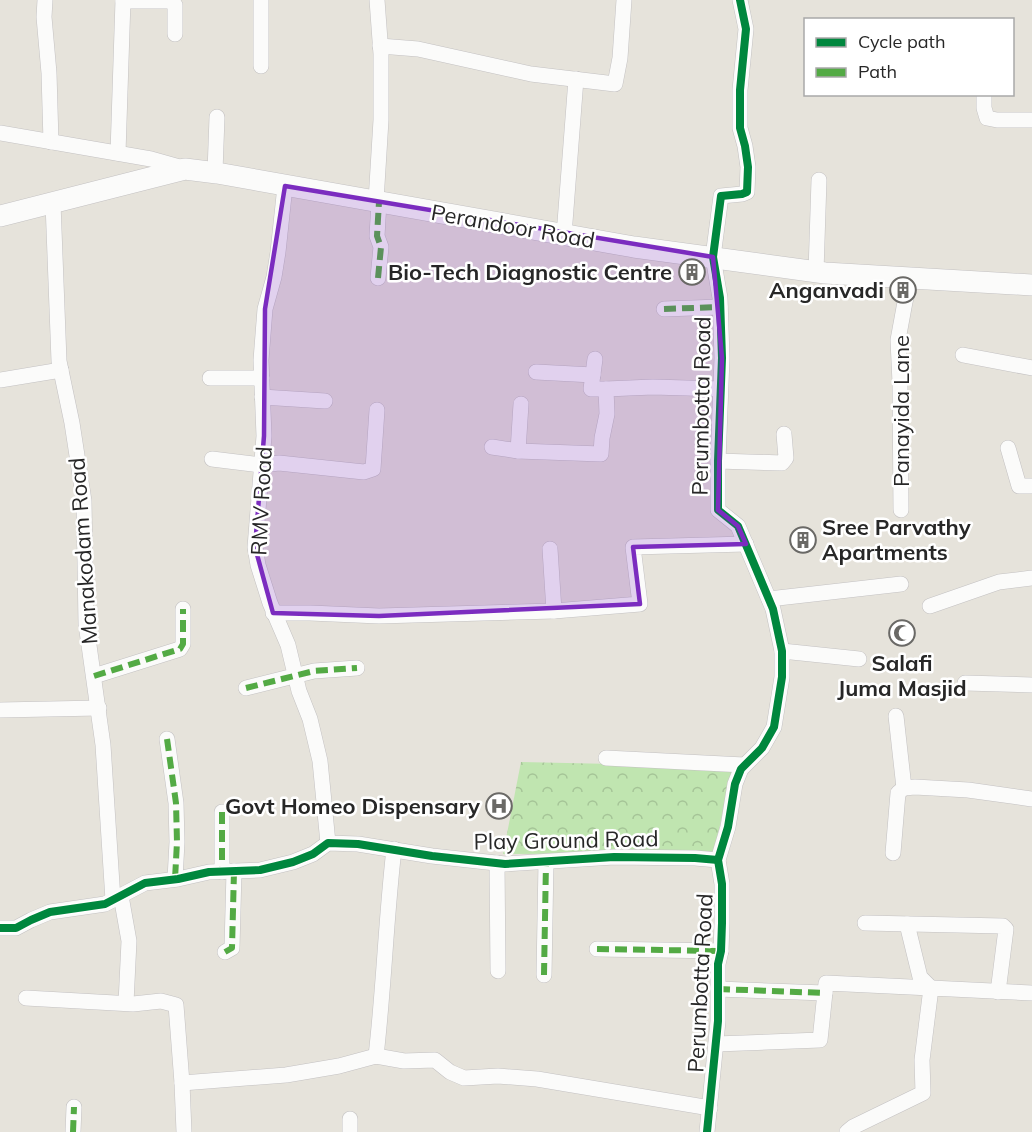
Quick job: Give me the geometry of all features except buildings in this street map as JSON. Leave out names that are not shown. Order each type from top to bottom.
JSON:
[{"type":"main road","name":"Perandoor Road","points":[[0,216],[184,169],[215,172],[634,247],[816,272],[1032,285]]},
{"type":"street","points":[[45,0],[51,142]]},
{"type":"street","points":[[261,0],[261,66]]},
{"type":"street","points":[[377,0],[381,120],[377,201],[377,236],[381,247],[378,278]]},
{"type":"street","points":[[380,46],[418,49],[531,74],[615,84],[620,58],[624,0]]},
{"type":"street","name":"Perumbotta Road","points":[[707,1132],[718,1021],[718,964],[721,951],[722,884],[718,860],[728,827],[735,784],[741,769],[762,748],[774,727],[782,677],[782,651],[773,609],[738,526],[718,510],[722,358],[720,307],[713,257],[721,196],[747,192],[746,146],[740,128],[740,90],[746,29],[740,0]]},
{"type":"street","points":[[118,153],[123,1],[172,2],[175,5],[175,34]]},
{"type":"street","points":[[564,235],[576,79]]},
{"type":"street","points":[[984,96],[987,118],[1032,120]]},
{"type":"street","points":[[215,172],[217,117]]},
{"type":"street","points":[[0,133],[151,159],[184,169]]},
{"type":"street","points":[[816,272],[819,180]]},
{"type":"street","name":"RMV Road","points":[[285,186],[274,277],[265,309],[261,360],[264,436],[255,547],[258,566],[273,613],[288,645],[299,691],[310,719],[320,760],[328,843]]},
{"type":"street","name":"Manakodam Road","points":[[53,203],[59,361],[72,423],[84,501],[86,624],[104,745],[117,898],[129,941],[126,1003]]},
{"type":"street","name":"Panayida Lane","points":[[901,510],[898,340],[911,278]]},
{"type":"street","points":[[664,309],[720,307]]},
{"type":"street","points":[[963,355],[1032,368]]},
{"type":"street","points":[[595,359],[591,389],[653,387],[720,389]]},
{"type":"street","points":[[0,380],[61,370]]},
{"type":"street","points":[[536,372],[593,375]]},
{"type":"street","points":[[210,378],[262,378]]},
{"type":"street","points":[[492,447],[518,451],[601,454],[607,414],[606,389]]},
{"type":"street","points":[[262,397],[325,401]]},
{"type":"street","points":[[518,451],[521,404]]},
{"type":"street","points":[[212,459],[261,465],[279,463],[364,472],[373,469],[377,410]]},
{"type":"street","points":[[718,461],[782,463],[786,458],[784,434]]},
{"type":"street","points":[[1008,448],[1018,486],[1032,486]]},
{"type":"street","points":[[273,613],[379,616],[554,610],[640,604],[633,547],[746,544]]},
{"type":"street","points":[[550,549],[554,610]]},
{"type":"street","points":[[930,606],[999,582],[1032,578]]},
{"type":"street","points":[[769,599],[902,584]]},
{"type":"street","points":[[94,676],[180,649],[183,644],[183,609]]},
{"type":"street","points":[[782,651],[859,659]]},
{"type":"street","points":[[246,688],[314,671],[357,669]]},
{"type":"street","points":[[964,683],[1032,685]]},
{"type":"street","points":[[0,710],[99,708]]},
{"type":"street","points":[[896,716],[904,788]]},
{"type":"street","points":[[167,739],[176,802],[175,879]]},
{"type":"street","points":[[606,758],[744,765]]},
{"type":"street","points":[[893,853],[898,793],[904,788],[968,790],[1032,799]]},
{"type":"street","points":[[222,812],[232,948],[225,952]]},
{"type":"street","points":[[0,927],[16,928],[50,912],[105,904],[145,883],[209,872],[260,870],[293,862],[313,854],[328,843]]},
{"type":"street","name":"Play Ground Road","points":[[328,843],[358,844],[496,863],[614,857],[718,860]]},
{"type":"street","points":[[376,1056],[382,1005],[387,906],[394,849]]},
{"type":"street","points":[[544,975],[546,862]]},
{"type":"street","points":[[496,863],[498,971]]},
{"type":"street","points":[[865,923],[1003,926],[1006,929],[998,992]]},
{"type":"street","points":[[907,924],[920,977],[931,988]]},
{"type":"street","points":[[597,949],[721,951]]},
{"type":"street","points":[[716,1044],[820,1040],[826,983],[1032,993]]},
{"type":"street","points":[[847,1132],[923,1093],[922,1060],[931,988]]},
{"type":"street","points":[[718,989],[825,993]]},
{"type":"street","points":[[26,998],[126,1003],[161,1001],[176,1005],[184,1132]]},
{"type":"street","points":[[182,1083],[286,1075],[339,1066],[376,1056],[404,1060],[435,1060],[450,1072],[464,1078],[498,1076],[537,1079],[710,1108]]},
{"type":"street","points":[[73,1132],[74,1107]]},
{"type":"highlighted area","points":[[285,186],[713,257],[722,358],[718,510],[738,526],[746,544],[633,547],[640,604],[379,616],[273,613],[255,547],[264,436],[265,309]]},
{"type":"green space","points":[[521,762],[732,769],[714,853],[503,854]]},
{"type":"marked path","points":[[378,278],[381,247],[377,236],[379,202]]},
{"type":"marked path","points":[[664,309],[720,307]]},
{"type":"marked path","points":[[94,676],[180,649],[183,644],[183,609]]},
{"type":"marked path","points":[[246,688],[314,671],[357,668]]},
{"type":"marked path","points":[[167,739],[176,803],[175,879]]},
{"type":"marked path","points":[[222,812],[222,872]]},
{"type":"marked path","points":[[544,975],[546,862]]},
{"type":"marked path","points":[[225,952],[232,948],[234,871]]},
{"type":"marked path","points":[[597,949],[721,951]]},
{"type":"marked path","points":[[718,989],[825,993]]},
{"type":"marked path","points":[[73,1132],[74,1107]]},
{"type":"cycle path","points":[[707,1132],[718,1021],[718,964],[721,951],[722,884],[718,860],[728,827],[735,784],[741,769],[762,748],[774,727],[782,677],[782,651],[773,609],[738,526],[718,510],[722,358],[720,298],[713,257],[721,196],[747,192],[748,167],[740,128],[740,90],[746,29],[740,0]]},
{"type":"cycle path","points":[[0,928],[16,928],[50,912],[105,904],[145,883],[209,872],[260,870],[293,862],[313,854],[328,843],[358,844],[432,856],[505,864],[614,857],[718,860]]},
{"type":"place","name":"Bio-Tech Diagnostic Centre","points":[[692,272]]},
{"type":"place","name":"Anganvadi","points":[[903,290]]},
{"type":"place","name":"Sree Parvathy Apartments","points":[[803,540]]},
{"type":"place","name":"Salafi Juma Masjid","points":[[902,633]]},
{"type":"place","name":"Govt Homeo Dispensary","points":[[499,806]]}]
